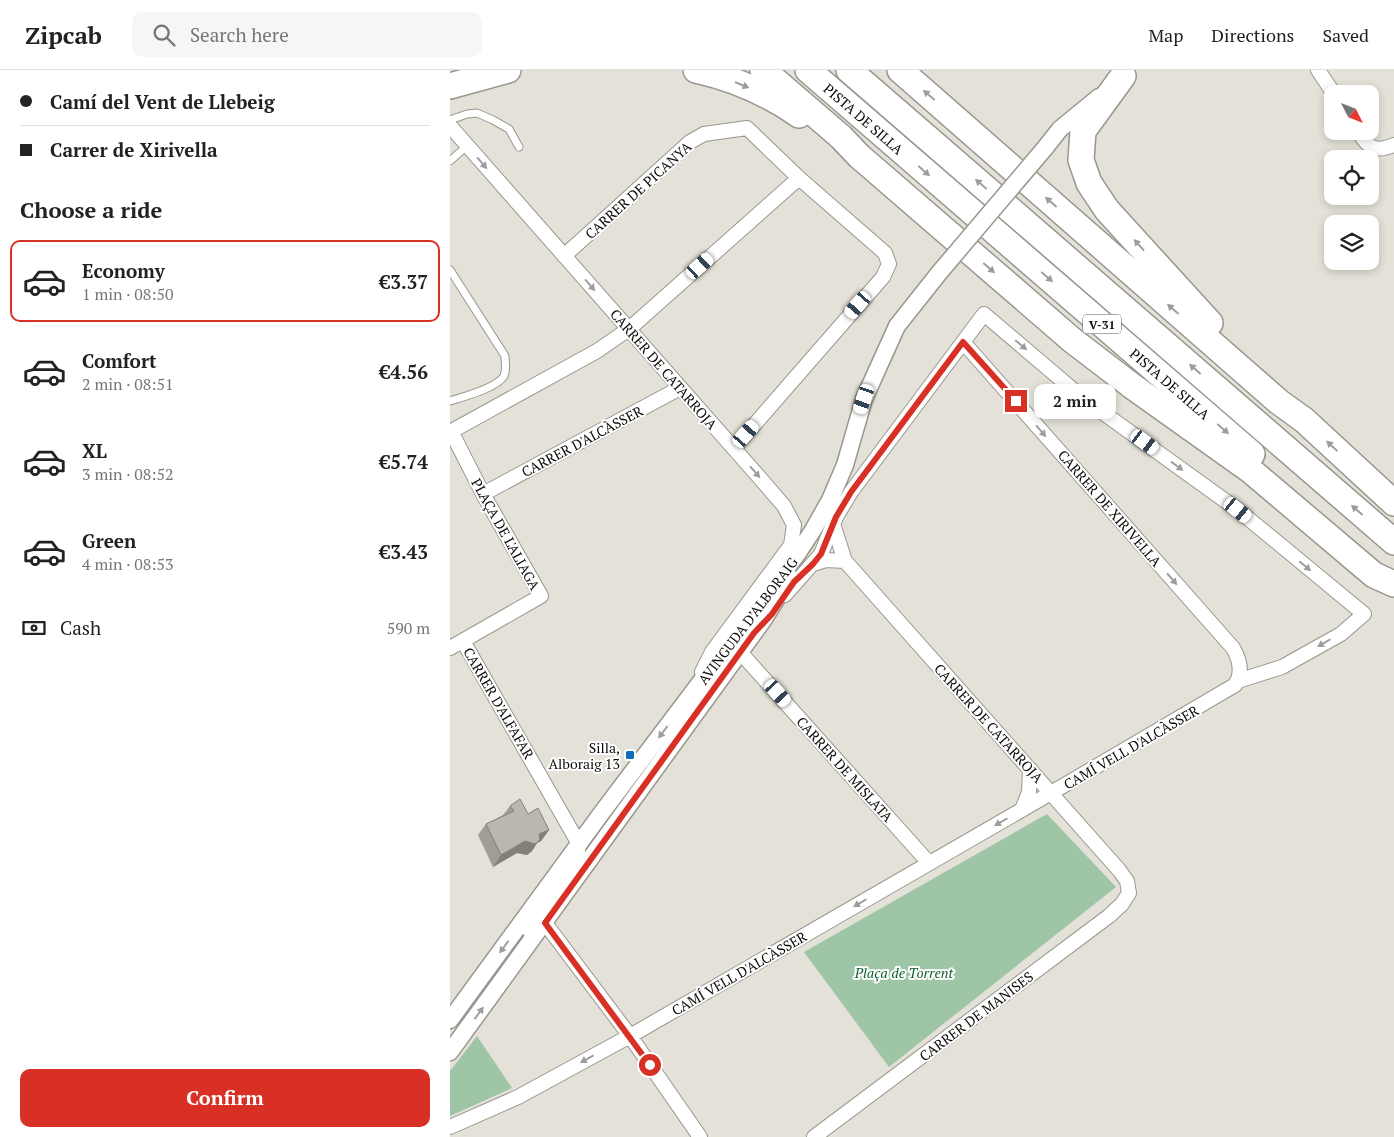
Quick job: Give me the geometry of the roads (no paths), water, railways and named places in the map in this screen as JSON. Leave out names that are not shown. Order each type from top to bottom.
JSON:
[{"type":"highway","points":[[450,86],[508,70]]},
{"type":"highway","points":[[696,70],[744,85],[789,108],[859,156]]},
{"type":"highway","points":[[763,70],[841,137],[859,156],[1072,340],[1132,386],[1250,470],[1374,575],[1394,584]]},
{"type":"highway","name":"PISTA DE SILLA","points":[[808,70],[1380,565],[1394,580]]},
{"type":"highway","name":"PISTA DE SILLA","points":[[849,70],[1394,542]]},
{"type":"highway","points":[[900,70],[1279,402],[1304,420],[1394,503]]},
{"type":"highway","points":[[1126,73],[1084,131],[1081,160],[1089,183],[1107,210],[1206,319],[1285,396],[1304,420]]},
{"type":"street","points":[[1318,70],[1328,85]]},
{"type":"street","points":[[798,553],[830,500],[845,465],[864,399],[897,326],[939,273],[1060,130],[1126,73]]},
{"type":"street","name":"CARRER DE CATARROJA","points":[[450,126],[734,448],[784,506],[794,525],[791,545],[712,652],[686,702]]},
{"type":"street","name":"CARRER DE PICANYA","points":[[564,256],[690,142],[704,134],[747,128],[799,178]]},
{"type":"street","points":[[1365,140],[1369,146],[1378,150],[1394,144]]},
{"type":"street","points":[[451,431],[597,351],[629,329],[799,178],[885,253],[889,264],[883,277],[734,448]]},
{"type":"street","name":"CAMÍ VELL D'ALCÀSSER","points":[[450,1127],[518,1097],[630,1036],[1052,793],[1228,690],[1238,681],[1282,667],[1340,634],[1364,614],[1238,510],[1084,399],[984,314],[963,342]]},
{"type":"street","points":[[754,633],[772,614],[794,582],[813,564],[824,546],[832,524],[856,484],[963,342]]},
{"type":"street","name":"CARRER DE XIRIVELLA","points":[[963,342],[1233,648],[1240,664],[1238,681]]},
{"type":"street","name":"CARRER D'ALCÀSSER","points":[[483,494],[680,388]]},
{"type":"street","name":"PLAÇA DE L'ALIAGA","points":[[450,648],[541,596],[483,494],[451,431]]},
{"type":"street","name":"CARRER DE CATARROJA","points":[[832,524],[845,561],[1119,870],[1128,888]]},
{"type":"street","name":"AVINGUDA D’ALBORAIG","points":[[450,1052],[518,961],[754,633],[784,587],[798,553]]},
{"type":"street","name":"AVINGUDA D’ALBORAIG","points":[[450,1020],[579,844],[798,553]]},
{"type":"street","points":[[813,564],[835,560],[845,561]]},
{"type":"street","name":"CARRER D'ALFAFAR","points":[[463,641],[579,844]]},
{"type":"street","name":"CARRER DE MISLATA","points":[[740,652],[930,863]]},
{"type":"street","points":[[1022,810],[1029,792],[1030,769]]},
{"type":"street","name":"AVINGUDA D’ALBORAIG","points":[[518,961],[528,932],[576,863],[579,844]]},
{"type":"street","name":"CARRER DE MANISES","points":[[814,1137],[1109,916],[1126,898],[1128,888]]},
{"type":"street","points":[[545,923],[630,1036],[700,1137]]},
{"type":"lane","points":[[450,120],[466,114],[477,114],[493,120],[509,129],[519,147]]},
{"type":"lane","points":[[450,161],[467,146]]},
{"type":"lane","points":[[450,270],[504,356],[506,368],[503,377],[493,385],[450,401]]},
{"type":"place","name":"Silla, Alboraig 13","points":[[630,755]]},
{"type":"park label","name":"Plaça de Torrent","points":[[904,972]]}]
